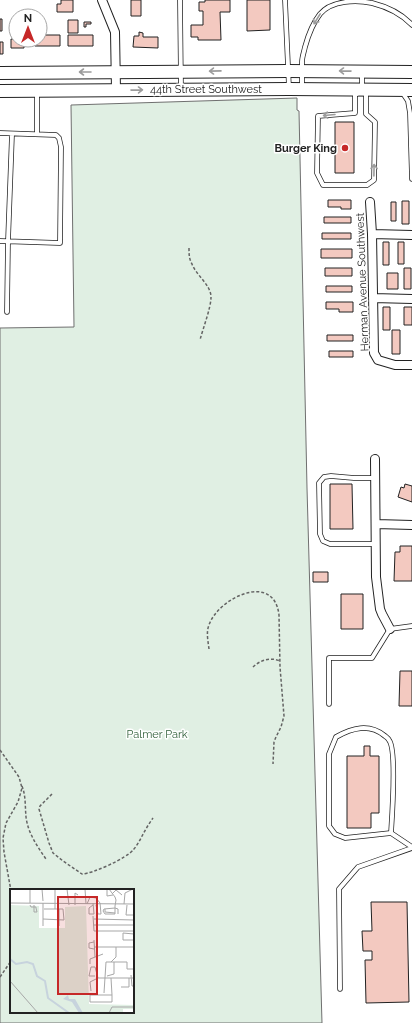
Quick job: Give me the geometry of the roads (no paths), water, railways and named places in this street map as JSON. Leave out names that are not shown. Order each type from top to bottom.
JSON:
[{"type":"main road","name":"44th Street Southwest","points":[[0,73],[288,71],[412,72]]},
{"type":"main road","name":"44th Street Southwest","points":[[0,91],[289,88],[407,90]]},
{"type":"street","points":[[102,0],[114,32],[116,90]]},
{"type":"street","name":"Herman Avenue Southwest","points":[[370,202],[374,353],[378,360],[395,365],[412,365]]},
{"type":"street","points":[[372,234],[412,234]]},
{"type":"street","points":[[373,298],[412,299]]},
{"type":"street","points":[[375,459],[376,577],[378,598],[382,614],[390,630]]},
{"type":"street","points":[[376,524],[412,524]]},
{"type":"lane","points":[[180,0],[181,89]]},
{"type":"lane","points":[[285,0],[289,88]]},
{"type":"lane","points":[[302,89],[302,61],[306,44],[313,26],[321,13],[334,4],[351,0],[366,1],[397,12],[412,25]]},
{"type":"lane","points":[[362,72],[362,89],[366,95],[366,114]]},
{"type":"lane","points":[[355,113],[355,95],[362,89]]},
{"type":"lane","points":[[407,90],[411,111],[412,179]]},
{"type":"lane","points":[[37,91],[37,134]]},
{"type":"lane","points":[[355,113],[366,114],[375,122],[374,180],[367,185],[322,185],[317,173],[318,116],[355,113]]},
{"type":"lane","points":[[0,133],[56,135],[59,138],[61,147],[60,243],[0,241]]},
{"type":"lane","points":[[7,312],[12,134]]},
{"type":"lane","points":[[375,478],[331,476],[324,477],[319,483],[320,534],[323,541],[330,544],[376,544]]},
{"type":"lane","points":[[329,704],[329,658],[372,658],[390,630],[412,626]]},
{"type":"lane","points":[[391,833],[393,759],[390,740],[380,732],[364,727],[345,732],[336,737],[329,754],[328,826],[335,834],[345,838],[391,833],[412,848]]},
{"type":"lane","points":[[340,989],[339,889],[358,867],[412,848]]},
{"type":"place","name":"Burger King","points":[[345,148]]},
{"type":"park label","name":"Palmer Park","points":[[157,734]]}]
